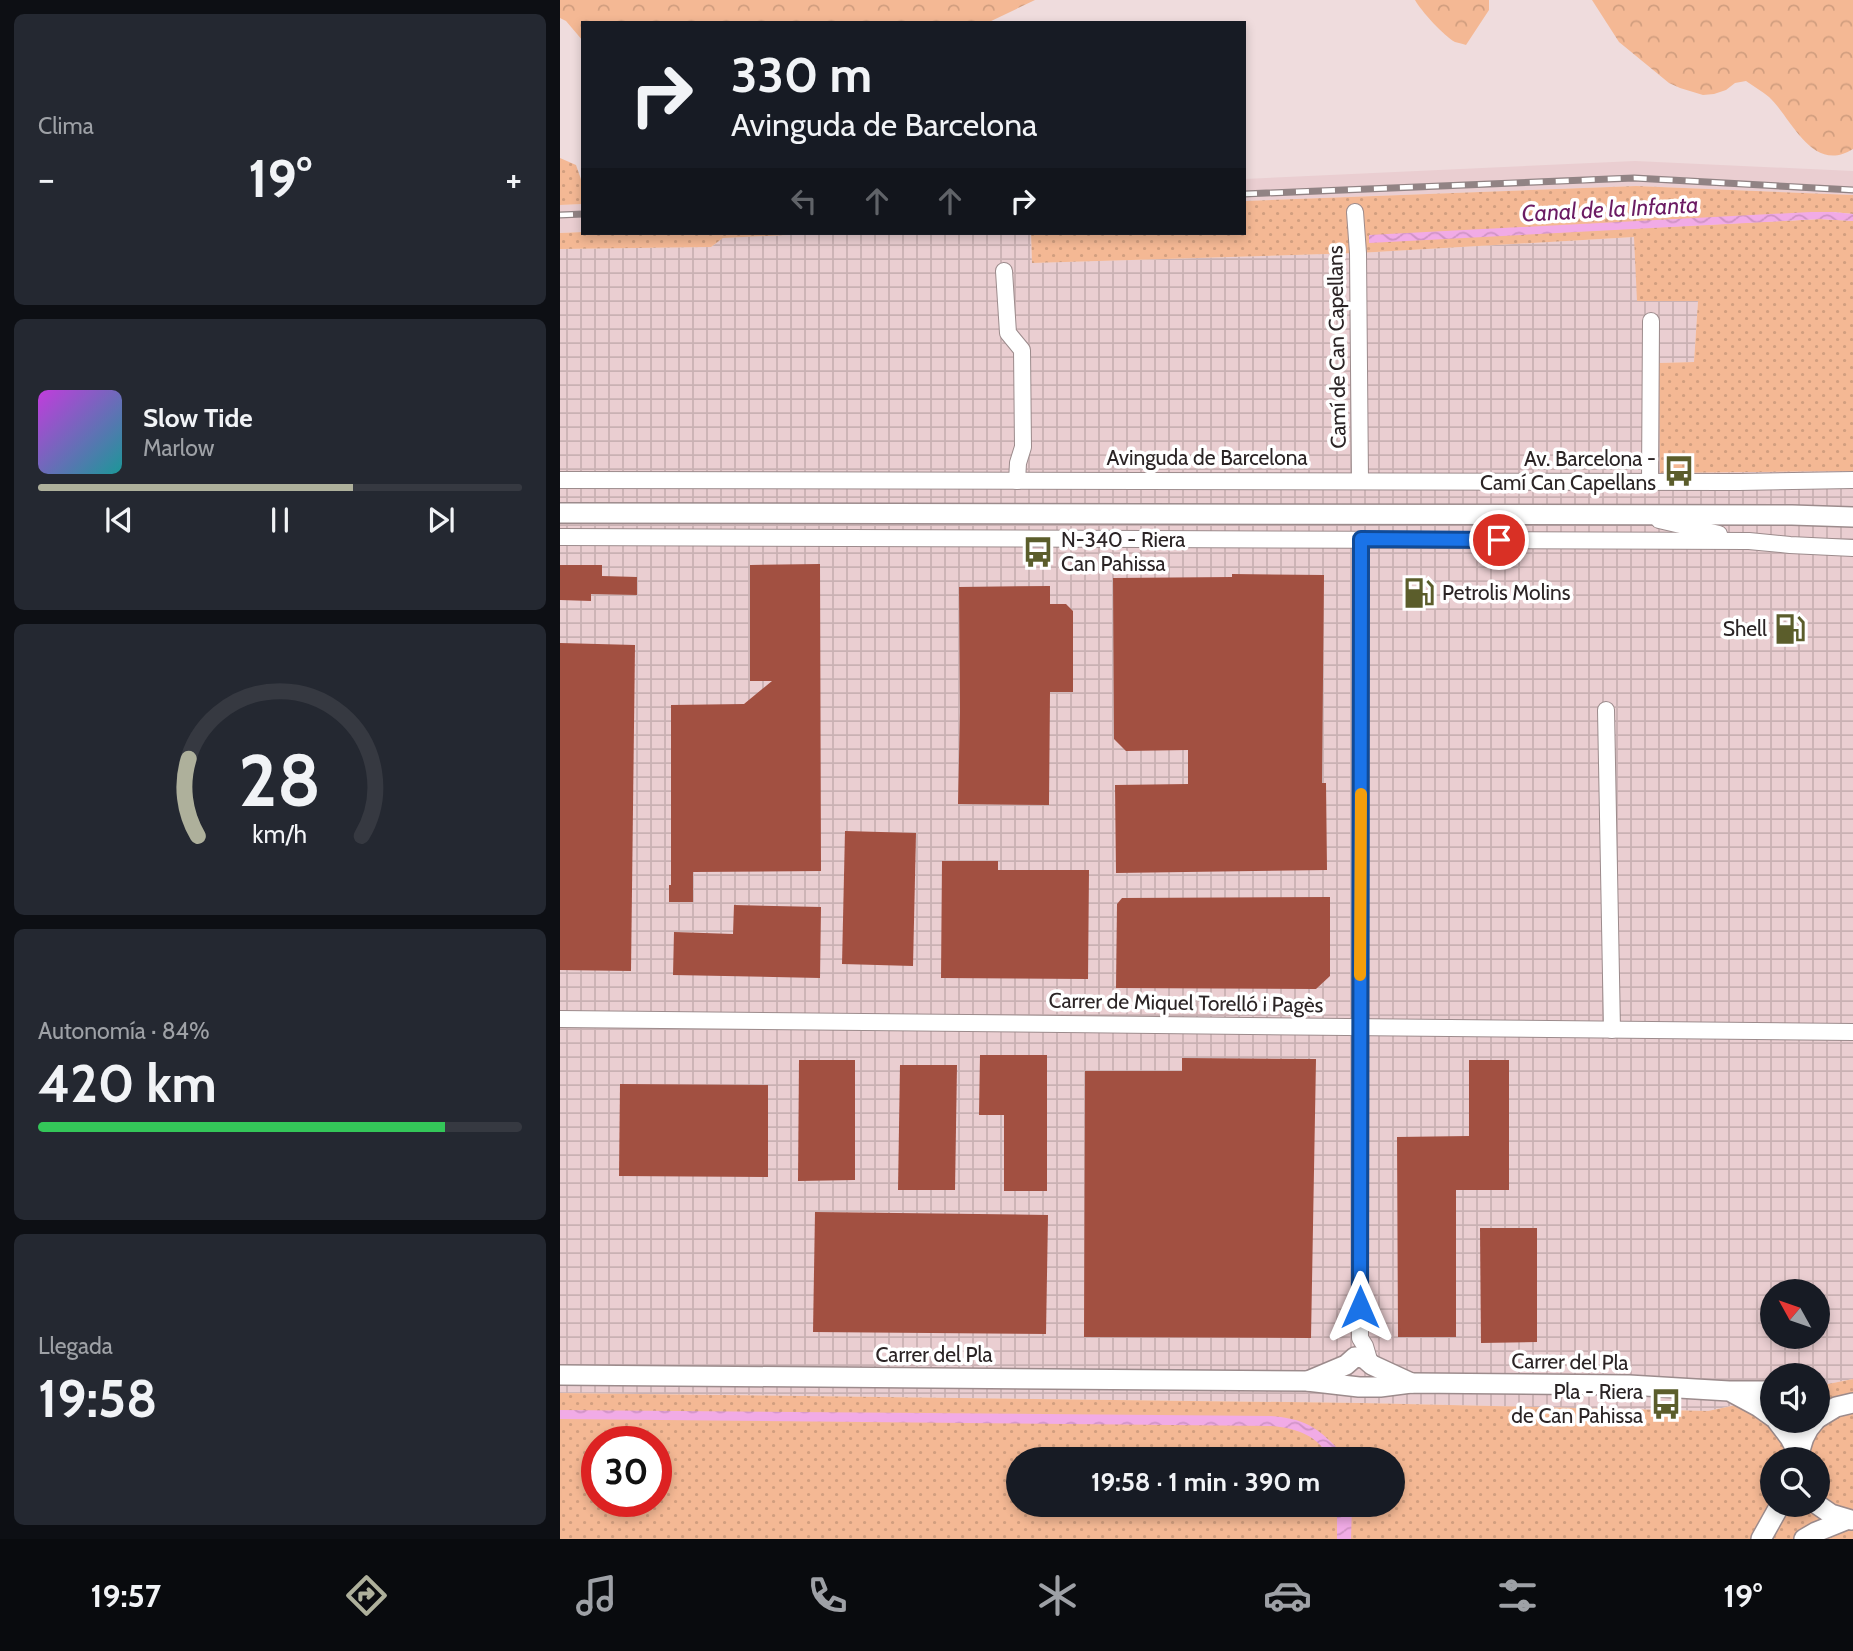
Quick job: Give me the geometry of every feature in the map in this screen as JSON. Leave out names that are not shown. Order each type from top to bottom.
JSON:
[{"type":"main road","points":[[560,513],[1853,517]]},
{"type":"main road","name":"Carrer del Pla","points":[[1307,1381],[1360,1357],[1411,1383]]},
{"type":"main road","points":[[1347,1363],[1345,1376],[1358,1385],[1369,1383],[1374,1374],[1371,1364]]},
{"type":"main road","name":"Carrer del Pla","points":[[560,1375],[1307,1381],[1380,1387],[1411,1383],[1629,1385],[1760,1391]]},
{"type":"main road","points":[[1728,1391],[1760,1408]]},
{"type":"main road","points":[[1830,1513],[1850,1520]]},
{"type":"main road","points":[[1762,1539],[1774,1517]]},
{"type":"main road","points":[[1804,1539],[1850,1520]]},
{"type":"street","name":"Camí de Can Capellans","points":[[1354,212],[1358,253],[1360,481]]},
{"type":"street","points":[[1004,271],[1008,333],[1022,350],[1023,447],[1018,463],[1017,481]]},
{"type":"street","points":[[1650,482],[1651,321]]},
{"type":"street","name":"Avinguda de Barcelona","points":[[560,480],[1853,480]]},
{"type":"street","points":[[1637,515],[1749,541]]},
{"type":"street","points":[[560,537],[1749,541],[1853,548]]},
{"type":"street","points":[[1361,539],[1360,1338],[1371,1364]]},
{"type":"street","points":[[1606,710],[1612,1030]]},
{"type":"street","name":"Carrer de Miquel Torelló i Pagès","points":[[560,1019],[1853,1032]]},
{"type":"street","points":[[1347,1363],[1360,1338]]},
{"type":"shaded area","points":[[1635,161],[1853,171],[1853,195],[1636,186],[1246,201],[1246,179]]},
{"type":"shaded area","points":[[581,204],[581,232],[560,233],[560,205]]},
{"type":"shaded area","points":[[787,235],[1031,235],[1032,263],[1358,253],[1634,237],[1698,300],[1694,362],[1660,363],[1661,473],[1853,471],[1853,1379],[1830,1384],[1830,1363],[1760,1363],[1760,1400],[1708,1411],[1361,1403],[560,1393],[560,249],[711,247],[723,238]]},
{"type":"green space","points":[[560,0],[1035,0],[991,21],[581,21],[581,39],[560,18]]},
{"type":"green space","points":[[1415,0],[1489,0],[1489,10],[1466,45],[1455,42],[1445,34],[1427,17]]},
{"type":"green space","points":[[1592,0],[1853,0],[1853,149],[1839,155],[1826,155],[1814,149],[1769,97],[1746,81],[1735,83],[1714,94],[1703,95],[1669,83],[1619,42]]},
{"type":"green space","points":[[560,158],[576,165],[581,179],[581,204],[560,205]]},
{"type":"green space","points":[[1636,186],[1853,195],[1853,214],[1833,212],[1369,236],[1369,242],[1820,219],[1853,221],[1853,471],[1660,473],[1659,363],[1694,362],[1698,301],[1637,301],[1634,237],[1358,253],[1032,263],[1031,235],[1246,235],[1246,201]]},
{"type":"green space","points":[[560,233],[787,235],[723,238],[711,247],[560,249]]},
{"type":"green space","points":[[1853,1379],[1853,1539],[560,1539],[560,1393],[1361,1403],[1708,1411],[1760,1400],[1760,1433],[1830,1433],[1830,1384]]},
{"type":"water","points":[[1811,212],[1853,214],[1853,221],[1820,219],[1369,243],[1369,235]]},
{"type":"water","points":[[560,1410],[1271,1416],[1309,1425],[1336,1447],[1322,1447],[1306,1435],[1272,1426],[560,1419]]},
{"type":"water","points":[[1337,1517],[1352,1517],[1351,1539],[1337,1539]]},
{"type":"building","points":[[820,564],[821,871],[693,872],[693,902],[669,902],[671,705],[744,704],[772,681],[750,681],[750,565]]},
{"type":"building","points":[[560,565],[602,565],[602,576],[637,577],[637,595],[591,594],[591,601],[560,600]]},
{"type":"building","points":[[1232,574],[1324,575],[1322,783],[1326,783],[1327,870],[1116,873],[1115,785],[1188,784],[1188,750],[1126,751],[1114,739],[1113,578],[1232,577]]},
{"type":"building","points":[[1050,586],[1050,604],[1066,604],[1073,611],[1073,692],[1050,692],[1049,805],[958,804],[959,587]]},
{"type":"building","points":[[560,643],[635,645],[631,971],[560,970]]},
{"type":"building","points":[[845,831],[916,833],[913,966],[842,964]]},
{"type":"building","points":[[942,861],[998,861],[998,870],[1089,870],[1088,979],[941,978]]},
{"type":"building","points":[[1330,897],[1330,976],[1316,989],[1116,988],[1117,904],[1122,898]]},
{"type":"building","points":[[734,905],[821,907],[820,978],[673,975],[674,932],[733,934]]},
{"type":"building","points":[[980,1055],[1047,1055],[1047,1191],[1004,1191],[1004,1115],[979,1115]]},
{"type":"building","points":[[1182,1058],[1316,1059],[1311,1338],[1084,1337],[1085,1071],[1182,1071]]},
{"type":"building","points":[[799,1060],[855,1060],[855,1180],[798,1181]]},
{"type":"building","points":[[1469,1060],[1509,1060],[1509,1190],[1456,1190],[1456,1337],[1398,1337],[1397,1137],[1469,1136]]},
{"type":"building","points":[[900,1065],[957,1065],[955,1190],[898,1190]]},
{"type":"building","points":[[620,1084],[768,1085],[768,1177],[619,1176]]},
{"type":"building","points":[[815,1212],[1048,1215],[1046,1334],[813,1332]]},
{"type":"building","points":[[1480,1228],[1537,1228],[1537,1342],[1481,1343]]},
{"type":"railway","points":[[1246,194],[1634,178],[1853,190]]},
{"type":"railway","points":[[560,215],[581,214]]},
{"type":"slow traffic","points":[[1360,975],[1361,794]]},
{"type":"place","name":"Av. Barcelona - Camí Can Capellans","points":[[1679,471]]},
{"type":"place","name":"N-340 - Riera Can Pahissa","points":[[1038,552]]},
{"type":"place","name":"Petrolis Molins","points":[[1419,593]]},
{"type":"place","name":"Shell","points":[[1790,629]]},
{"type":"place","name":"Pla - Riera de Can Pahissa","points":[[1666,1404]]},
{"type":"route","points":[[1360,1307],[1361,539],[1499,540]]},
{"type":"water label","name":"Canal de la Infanta","points":[[1610,209]]}]
